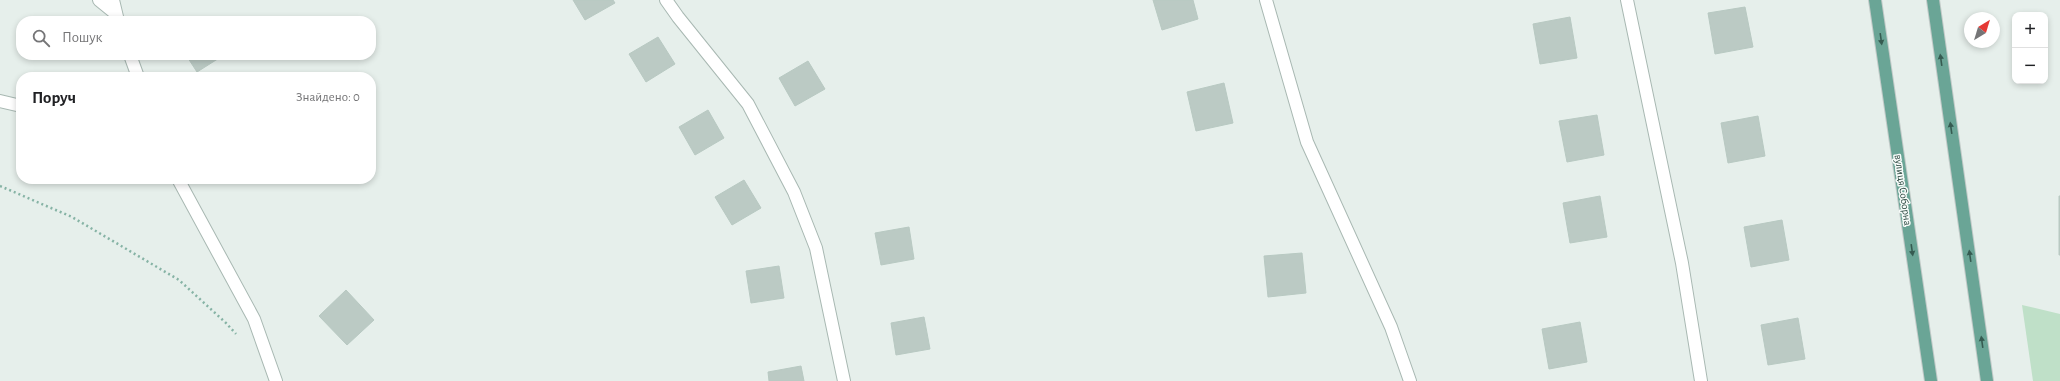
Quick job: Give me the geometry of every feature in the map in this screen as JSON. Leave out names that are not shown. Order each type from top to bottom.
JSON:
[{"type":"main road","name":"вулиця Соборна","points":[[1875,0],[1931,381]]},
{"type":"main road","points":[[1933,0],[1987,381]]},
{"type":"street","points":[[99,0],[116,16]]},
{"type":"street","points":[[113,0],[117,16]]},
{"type":"street","points":[[666,0],[748,104],[794,192],[816,248],[844,381]]},
{"type":"street","points":[[1266,0],[1307,142],[1391,327],[1410,381]]},
{"type":"street","points":[[1627,0],[1682,263],[1700,381]]},
{"type":"street","points":[[132,60],[136,72]]},
{"type":"street","points":[[0,101],[16,105]]},
{"type":"street","points":[[181,184],[254,319],[276,381]]},
{"type":"path","points":[[0,186],[72,217],[179,280],[226,323],[240,340]]},
{"type":"green space","points":[[2022,305],[2060,314],[2060,381],[2033,381]]},
{"type":"building","points":[[573,0],[613,0],[615,3],[585,20]]},
{"type":"building","points":[[1153,0],[1193,0],[1198,19],[1162,30]]},
{"type":"building","points":[[1745,7],[1753,47],[1715,54],[1708,13]]},
{"type":"building","points":[[1570,17],[1577,58],[1540,64],[1533,24]]},
{"type":"building","points":[[658,37],[675,64],[646,82],[629,54]]},
{"type":"building","points":[[189,60],[216,60],[197,72]]},
{"type":"building","points":[[808,61],[825,89],[795,106],[779,78]]},
{"type":"building","points":[[1224,83],[1233,123],[1196,131],[1187,92]]},
{"type":"building","points":[[708,110],[724,138],[695,155],[679,127]]},
{"type":"building","points":[[1597,115],[1604,155],[1567,162],[1559,121]]},
{"type":"building","points":[[1758,116],[1765,156],[1728,163],[1721,123]]},
{"type":"building","points":[[744,180],[761,208],[732,225],[715,197]]},
{"type":"building","points":[[1600,196],[1607,237],[1570,243],[1563,203]]},
{"type":"building","points":[[2060,196],[2060,255],[2059,255]]},
{"type":"building","points":[[1782,220],[1789,260],[1751,267],[1744,227]]},
{"type":"building","points":[[909,227],[914,259],[881,265],[875,233]]},
{"type":"building","points":[[1302,253],[1306,293],[1268,297],[1264,256]]},
{"type":"building","points":[[779,266],[784,298],[751,303],[746,271]]},
{"type":"building","points":[[346,290],[374,320],[347,345],[319,316]]},
{"type":"building","points":[[924,317],[930,349],[896,355],[891,323]]},
{"type":"building","points":[[1798,318],[1805,359],[1768,365],[1761,325]]},
{"type":"building","points":[[1580,322],[1587,362],[1549,369],[1542,329]]},
{"type":"building","points":[[801,366],[804,381],[769,381],[768,372]]}]
